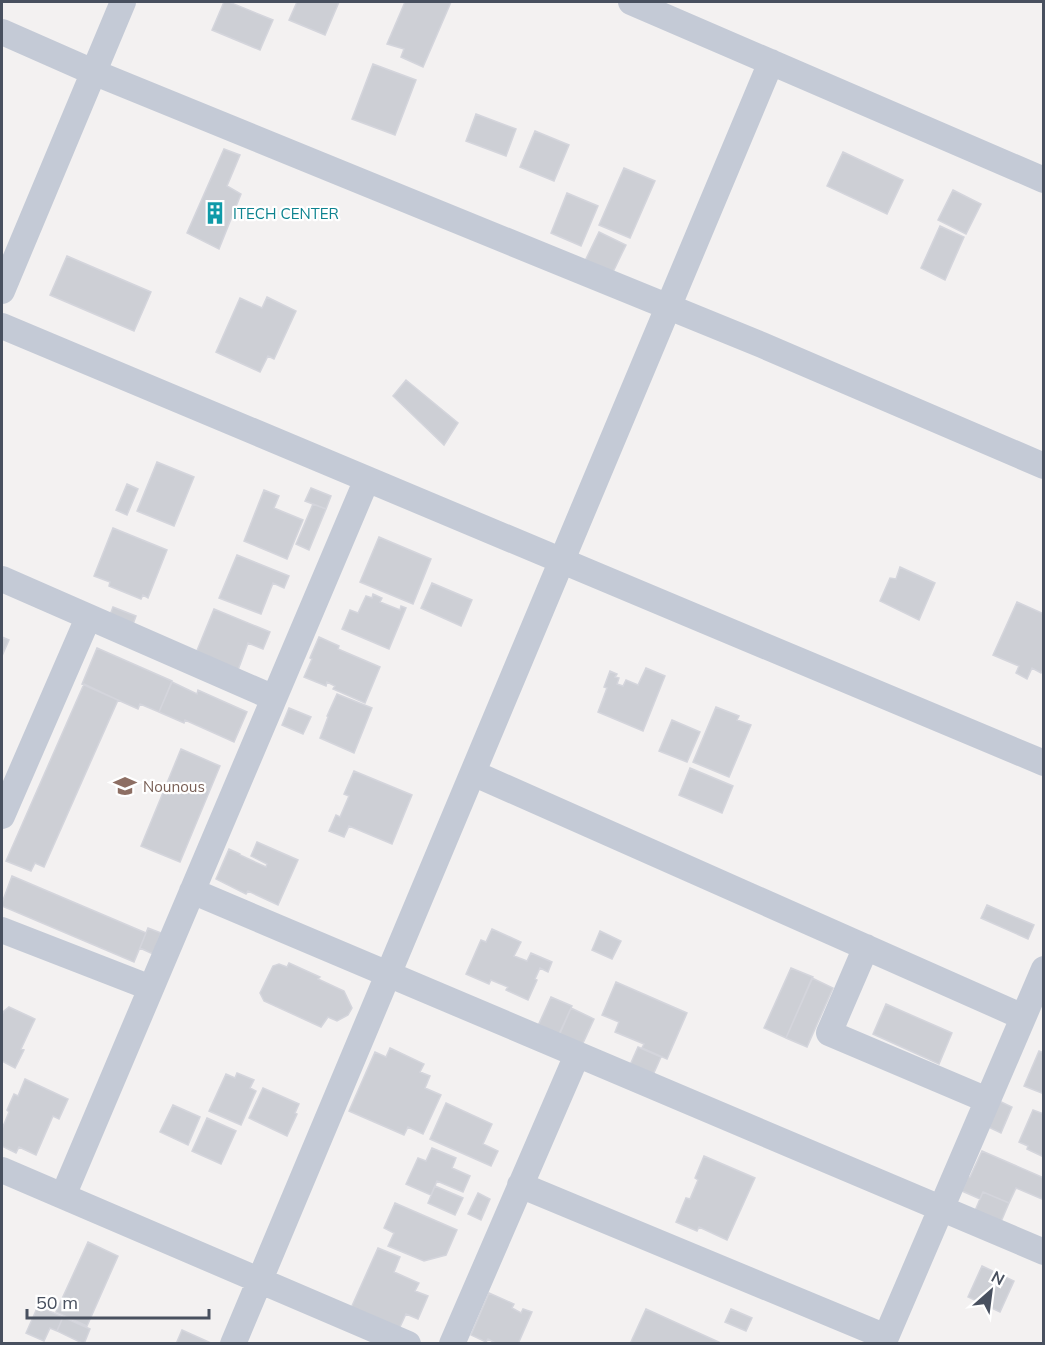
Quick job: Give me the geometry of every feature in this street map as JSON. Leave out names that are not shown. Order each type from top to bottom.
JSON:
[{"type":"street","points":[[2,291],[123,2]]},
{"type":"street","points":[[631,2],[680,11],[771,62],[1044,180]]},
{"type":"street","points":[[2,32],[93,72],[762,345],[1044,466]]},
{"type":"street","points":[[233,1344],[771,62]]},
{"type":"street","points":[[2,326],[1044,763]]},
{"type":"street","points":[[63,1196],[367,479]]},
{"type":"street","points":[[2,579],[274,698]]},
{"type":"street","points":[[2,816],[88,618]]},
{"type":"street","points":[[473,773],[1023,1017]]},
{"type":"street","points":[[192,891],[1044,1252]]},
{"type":"street","points":[[2,930],[151,988]]},
{"type":"street","points":[[866,947],[829,1033],[987,1100]]},
{"type":"street","points":[[520,1185],[884,1340],[1044,969]]},
{"type":"street","points":[[452,1344],[577,1055]]},
{"type":"street","points":[[2,1170],[408,1344]]},
{"type":"building","points":[[224,2],[273,20],[260,50],[212,30]]},
{"type":"building","points":[[297,2],[339,2],[325,35],[289,20]]},
{"type":"building","points":[[405,2],[451,2],[423,67],[401,57],[404,49],[387,44]]},
{"type":"building","points":[[373,64],[416,80],[395,135],[352,119]]},
{"type":"building","points":[[476,114],[516,129],[506,156],[466,141]]},
{"type":"building","points":[[535,131],[569,145],[554,181],[520,167]]},
{"type":"building","name":"ITECH CENTER","points":[[224,149],[240,155],[227,186],[241,194],[219,249],[187,233]]},
{"type":"building","points":[[843,152],[903,180],[887,214],[827,186]]},
{"type":"building","points":[[624,168],[655,181],[630,238],[599,225]]},
{"type":"building","points":[[953,190],[981,204],[966,234],[938,220]]},
{"type":"building","points":[[567,193],[598,206],[581,246],[551,233]]},
{"type":"building","points":[[940,226],[964,237],[945,280],[921,268]]},
{"type":"building","points":[[599,232],[626,245],[612,274],[585,261]]},
{"type":"building","points":[[67,256],[151,292],[134,331],[50,295]]},
{"type":"building","points":[[267,297],[296,311],[274,359],[268,356],[260,372],[216,352],[240,298],[262,308]]},
{"type":"building","points":[[406,380],[458,423],[444,445],[393,396]]},
{"type":"building","points":[[157,462],[194,477],[174,526],[137,511]]},
{"type":"building","points":[[127,484],[138,489],[127,515],[116,510]]},
{"type":"building","points":[[311,488],[331,496],[326,509],[305,501]]},
{"type":"building","points":[[264,490],[279,496],[274,508],[303,520],[287,559],[244,541]]},
{"type":"building","points":[[313,504],[326,509],[309,550],[296,544]]},
{"type":"building","points":[[113,528],[167,550],[148,598],[143,595],[141,599],[109,586],[110,582],[94,576]]},
{"type":"building","points":[[379,537],[431,559],[413,604],[360,582]]},
{"type":"building","points":[[237,555],[289,576],[284,588],[273,583],[261,614],[219,598]]},
{"type":"building","points":[[900,567],[935,583],[919,620],[880,601],[890,578],[896,579]]},
{"type":"building","points":[[432,583],[472,600],[461,626],[421,608]]},
{"type":"building","points":[[373,594],[382,598],[380,602],[400,610],[401,606],[406,608],[389,649],[342,629],[350,610],[358,613],[366,596],[372,598]]},
{"type":"building","points":[[1017,602],[1044,614],[1044,668],[1041,673],[1032,668],[1027,679],[1016,673],[1019,666],[993,655]]},
{"type":"building","points":[[113,607],[136,616],[131,630],[108,620]]},
{"type":"building","points":[[214,609],[270,632],[263,649],[248,643],[238,670],[196,653]]},
{"type":"building","points":[[2,637],[9,640],[2,656]]},
{"type":"building","points":[[319,637],[339,646],[338,649],[380,667],[365,703],[333,689],[335,686],[327,682],[326,686],[304,677]]},
{"type":"building","points":[[97,648],[172,681],[159,712],[140,704],[138,709],[82,684]]},
{"type":"building","points":[[646,668],[665,676],[643,731],[598,712],[607,688],[604,687],[610,671],[617,674],[615,677],[619,678],[617,684],[623,686],[626,680],[638,685]]},
{"type":"building","points":[[172,682],[197,694],[198,690],[247,712],[234,742],[185,720],[184,723],[159,712]]},
{"type":"building","points":[[84,684],[118,700],[44,867],[35,863],[31,871],[6,861]]},
{"type":"building","points":[[337,694],[372,708],[354,753],[320,738]]},
{"type":"building","points":[[716,707],[739,716],[737,720],[751,725],[729,777],[693,762]]},
{"type":"building","points":[[289,708],[311,717],[303,734],[282,725]]},
{"type":"building","points":[[672,720],[700,732],[687,762],[659,751]]},
{"type":"building","points":[[181,749],[220,766],[180,862],[141,846]]},
{"type":"building","points":[[690,768],[733,786],[722,813],[679,795]]},
{"type":"building","points":[[354,771],[412,795],[392,844],[349,826],[344,837],[329,831],[336,815],[340,817],[349,796],[344,794]]},
{"type":"building","points":[[257,842],[298,860],[278,905],[248,891],[246,894],[216,879],[229,849],[266,867],[267,864],[251,856]]},
{"type":"building","points":[[12,876],[146,933],[134,962],[2,906]]},
{"type":"building","points":[[987,905],[1034,925],[1028,939],[981,918]]},
{"type":"building","points":[[148,928],[161,933],[153,954],[140,948]]},
{"type":"building","points":[[492,929],[521,942],[514,956],[527,961],[531,953],[552,962],[548,972],[540,968],[528,1000],[506,990],[508,987],[491,980],[489,984],[466,974],[481,940],[486,942]]},
{"type":"building","points":[[600,931],[621,941],[612,959],[592,950]]},
{"type":"building","points":[[289,963],[344,991],[352,1008],[348,1015],[337,1021],[328,1017],[321,1027],[264,1001],[260,993],[273,966],[279,964],[287,967]]},
{"type":"building","points":[[791,968],[813,977],[786,1038],[764,1028]]},
{"type":"building","points":[[812,978],[833,988],[807,1047],[786,1038]]},
{"type":"building","points":[[616,982],[687,1013],[667,1059],[642,1048],[644,1044],[615,1032],[619,1022],[602,1015]]},
{"type":"building","points":[[551,997],[572,1006],[558,1038],[537,1028]]},
{"type":"building","points":[[886,1004],[952,1033],[939,1064],[873,1034]]},
{"type":"building","points":[[9,1007],[35,1019],[15,1068],[2,1061],[2,1015]]},
{"type":"building","points":[[571,1008],[594,1019],[578,1054],[555,1043]]},
{"type":"building","points":[[638,1047],[661,1057],[649,1084],[626,1074]]},
{"type":"building","points":[[390,1048],[424,1064],[420,1072],[430,1076],[425,1088],[441,1095],[423,1134],[408,1127],[404,1135],[349,1111],[375,1052],[386,1057]]},
{"type":"building","points":[[1039,1051],[1044,1053],[1044,1094],[1024,1086]]},
{"type":"building","points":[[237,1073],[254,1080],[250,1088],[256,1091],[241,1125],[209,1111],[226,1074],[235,1078]]},
{"type":"building","points":[[25,1079],[68,1099],[59,1119],[53,1116],[36,1155],[19,1147],[16,1153],[2,1146],[2,1129],[9,1112],[7,1110],[14,1094],[18,1096]]},
{"type":"building","points":[[263,1088],[299,1104],[287,1136],[249,1118]]},
{"type":"building","points":[[997,1100],[1012,1107],[1001,1133],[986,1126]]},
{"type":"building","points":[[446,1103],[492,1124],[483,1144],[498,1151],[491,1166],[430,1139]]},
{"type":"building","points":[[173,1105],[200,1117],[188,1145],[160,1132]]},
{"type":"building","points":[[1033,1110],[1044,1114],[1044,1157],[1027,1149],[1028,1146],[1019,1142]]},
{"type":"building","points":[[207,1118],[236,1131],[221,1164],[192,1151]]},
{"type":"building","points":[[432,1148],[456,1158],[452,1168],[470,1176],[463,1192],[437,1181],[431,1195],[406,1184],[418,1158],[426,1161]]},
{"type":"building","points":[[982,1151],[1044,1178],[1042,1199],[1016,1188],[1009,1203],[983,1192],[980,1199],[962,1191]]},
{"type":"building","points":[[704,1156],[755,1178],[727,1240],[699,1227],[697,1231],[676,1222],[686,1198],[690,1199]]},
{"type":"building","points":[[435,1186],[463,1198],[455,1215],[428,1203]]},
{"type":"building","points":[[983,1192],[1009,1203],[1000,1224],[974,1213]]},
{"type":"building","points":[[478,1193],[490,1199],[481,1220],[468,1214]]},
{"type":"building","points":[[395,1203],[457,1230],[446,1255],[424,1261],[388,1246],[394,1233],[384,1228]]},
{"type":"building","points":[[88,1242],[118,1256],[87,1326],[56,1312]]},
{"type":"building","points":[[378,1248],[400,1257],[394,1272],[419,1283],[415,1291],[428,1296],[418,1319],[406,1314],[399,1329],[351,1308]]},
{"type":"building","points":[[982,1266],[1014,1281],[1000,1312],[968,1297]]},
{"type":"building","points":[[489,1293],[514,1304],[512,1308],[521,1313],[523,1309],[532,1312],[518,1344],[497,1344],[488,1339],[486,1342],[471,1335]]},
{"type":"building","points":[[38,1306],[63,1317],[57,1331],[50,1328],[44,1341],[26,1333]]},
{"type":"building","points":[[646,1309],[723,1344],[630,1344]]},
{"type":"building","points":[[731,1309],[752,1318],[746,1331],[725,1322]]},
{"type":"building","points":[[63,1317],[90,1329],[84,1344],[57,1331]]},
{"type":"building","points":[[182,1330],[211,1343],[211,1344],[176,1344]]},
{"type":"place","name":"ITECH CENTER","points":[[215,213]]},
{"type":"place","name":"Nounous","points":[[125,786]]}]
